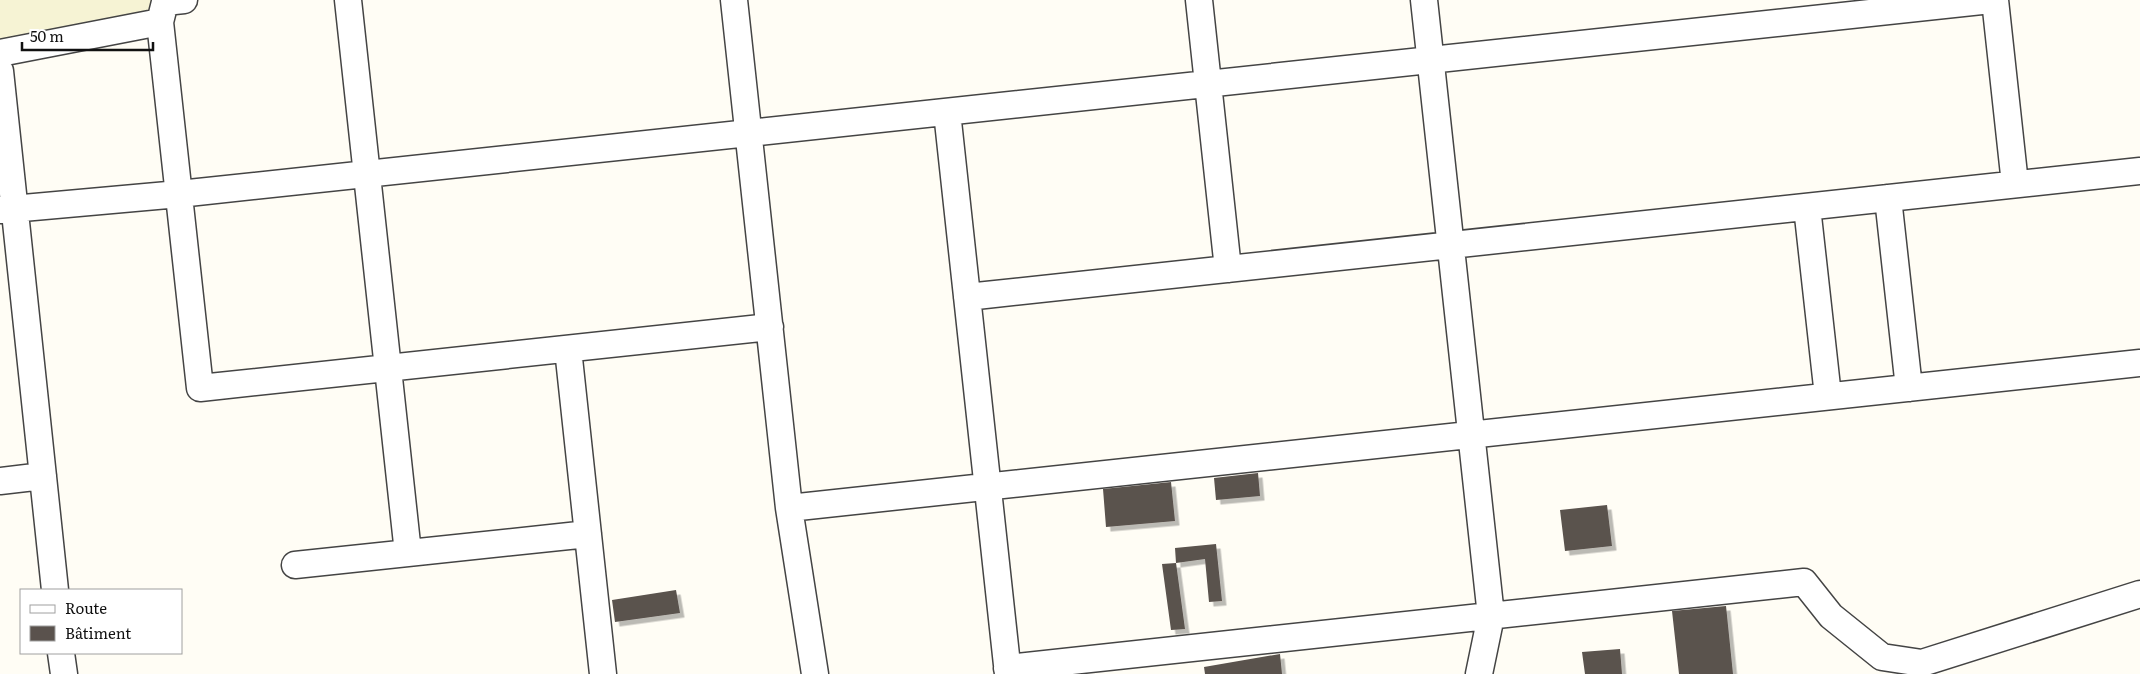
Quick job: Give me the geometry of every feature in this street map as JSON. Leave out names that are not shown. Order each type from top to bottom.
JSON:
[{"type":"street","points":[[184,0],[165,2],[160,22],[200,388],[770,327]]},
{"type":"street","points":[[348,0],[408,553]]},
{"type":"street","points":[[734,0],[789,508],[815,674]]},
{"type":"street","points":[[1198,0],[1228,269]]},
{"type":"street","points":[[1424,0],[1491,616],[1479,674]]},
{"type":"street","points":[[7,210],[179,194],[1993,0],[2015,184]]},
{"type":"street","points":[[0,53],[160,22]]},
{"type":"street","points":[[0,71],[7,210],[43,476],[55,589]]},
{"type":"street","points":[[947,112],[1007,671],[1804,582],[1831,616],[1882,657],[1922,664],[2140,594]]},
{"type":"street","points":[[967,297],[2140,171]]},
{"type":"street","points":[[1888,198],[1908,388]]},
{"type":"street","points":[[1807,207],[1828,396]]},
{"type":"street","points":[[568,349],[603,674]]},
{"type":"street","points":[[789,508],[2140,363]]},
{"type":"street","points":[[0,480],[43,476]]},
{"type":"street","points":[[295,565],[588,534]]},
{"type":"street","points":[[62,654],[64,674]]},
{"type":"shaded area","points":[[0,0],[183,0],[184,6],[0,42]]},
{"type":"building","points":[[1258,473],[1260,496],[1216,500],[1214,478]]},
{"type":"building","points":[[1171,482],[1175,521],[1106,527],[1103,489]]},
{"type":"building","points":[[1607,505],[1612,546],[1565,551],[1560,510]]},
{"type":"building","points":[[1216,544],[1222,601],[1209,602],[1205,559],[1176,563],[1175,548]]},
{"type":"building","points":[[1176,563],[1185,629],[1171,630],[1162,564]]},
{"type":"building","points":[[676,590],[680,613],[615,622],[612,600]]},
{"type":"building","points":[[1726,606],[1733,674],[1679,674],[1672,611]]},
{"type":"building","points":[[1620,649],[1622,674],[1585,674],[1582,652]]},
{"type":"building","points":[[1280,654],[1282,674],[1205,674],[1204,667]]}]
